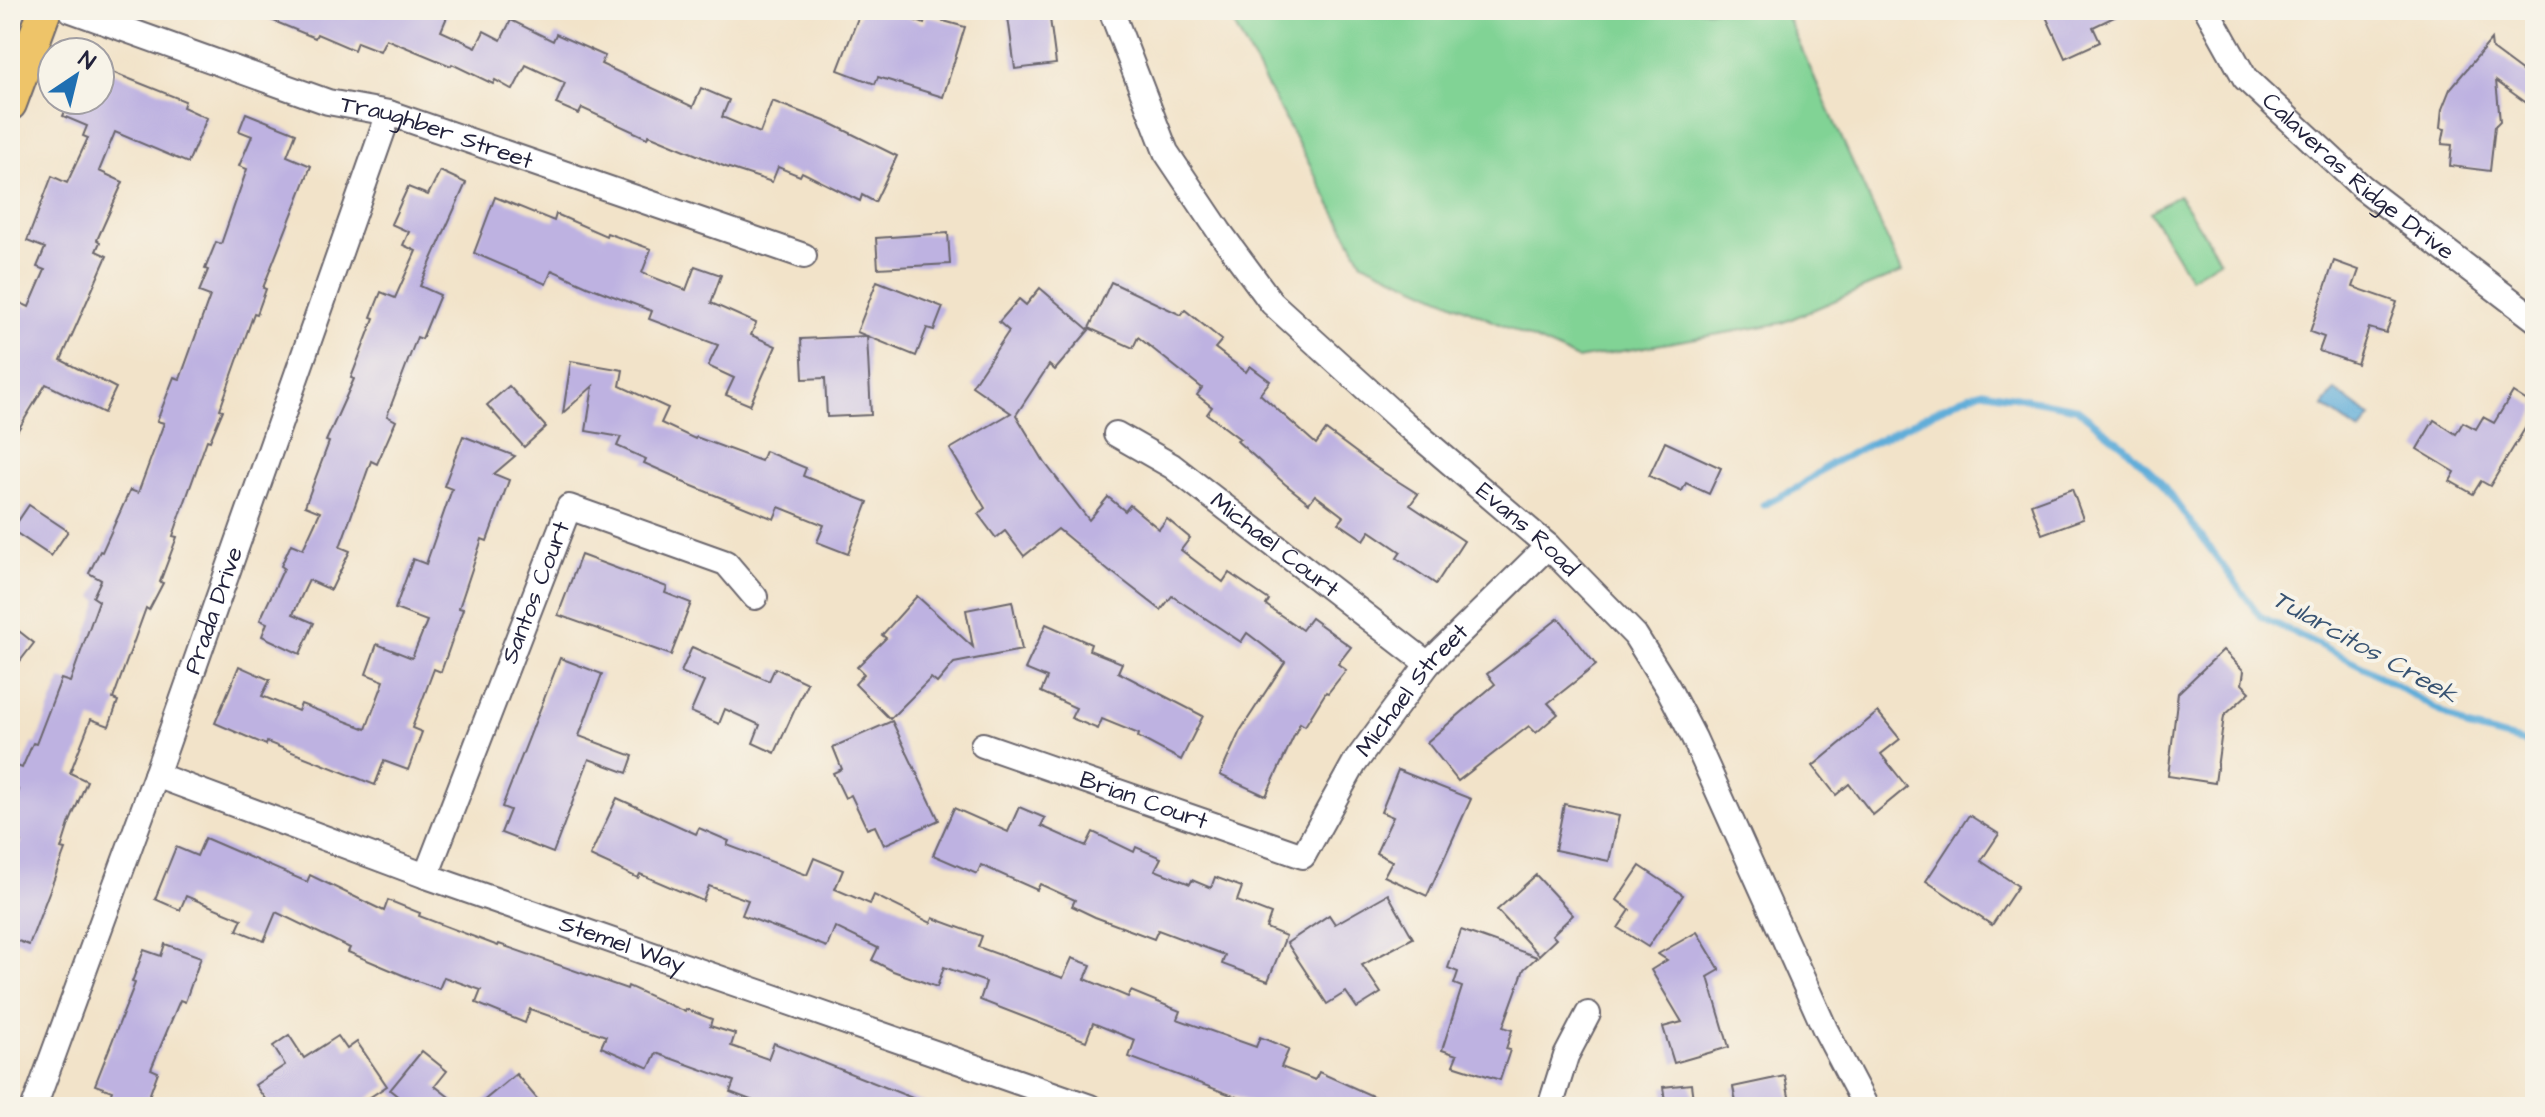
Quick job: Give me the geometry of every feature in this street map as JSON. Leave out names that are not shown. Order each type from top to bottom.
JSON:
[{"type":"main road","points":[[10,104],[45,10]]},
{"type":"street","name":"Traughber Street","points":[[71,10],[328,102],[389,113],[804,256]]},
{"type":"street","name":"Evans Road","points":[[1111,10],[1166,152],[1272,303],[1404,423],[1548,546],[1635,635],[1668,688],[1767,896],[1825,1029],[1866,1107]]},
{"type":"street","name":"Calaveras Ridge Drive","points":[[2207,10],[2245,78],[2362,187],[2535,319]]},
{"type":"street","name":"Prada Drive","points":[[34,1107],[156,775],[389,113]]},
{"type":"street","name":"Michael Court","points":[[1116,434],[1172,466],[1428,664]]},
{"type":"street","name":"Santos Court","points":[[426,876],[569,507],[726,563],[755,597]]},
{"type":"street","name":"Michael Street","points":[[1303,856],[1354,764],[1428,664],[1548,546]]},
{"type":"street","name":"Brian Court","points":[[983,745],[1303,856]]},
{"type":"street","name":"Stemel Way","points":[[156,775],[426,876],[1046,1099],[1090,1107]]},
{"type":"street","points":[[1550,1107],[1566,1056],[1588,1014]]},
{"type":"green space","points":[[1226,10],[1784,10],[1902,272],[1782,323],[1577,359],[1362,262]]},
{"type":"green space","points":[[2179,195],[2220,260],[2190,278],[2150,212]]},
{"type":"water","points":[[2335,390],[2371,417],[2360,432],[2323,406]]},
{"type":"building","points":[[247,10],[450,10],[441,31],[476,47],[484,31],[501,40],[511,20],[553,41],[556,34],[605,56],[601,64],[693,107],[701,88],[729,100],[722,117],[760,133],[772,101],[830,123],[897,156],[875,202],[862,195],[860,201],[802,172],[800,176],[778,167],[772,182],[726,167],[649,135],[647,138],[582,108],[579,114],[556,104],[565,83],[526,65],[513,90],[495,80],[493,84],[452,64],[386,39],[380,51],[357,42],[354,50],[317,34],[315,38]]},
{"type":"building","points":[[861,10],[888,10],[924,24],[926,16],[965,27],[943,97],[878,77],[875,84],[838,70]]},
{"type":"building","points":[[2043,10],[2129,10],[2093,27],[2100,42],[2065,58]]},
{"type":"building","points":[[1049,11],[1056,64],[1015,69],[1008,17]]},
{"type":"building","points":[[2491,40],[2492,49],[2535,81],[2535,109],[2496,81],[2500,121],[2495,126],[2490,171],[2450,166],[2452,145],[2442,144],[2445,129],[2440,128],[2442,109],[2450,89]]},
{"type":"building","points":[[116,74],[185,101],[183,107],[207,118],[188,163],[115,132],[99,171],[123,182],[97,240],[100,242],[96,251],[107,256],[61,360],[116,388],[104,413],[46,384],[10,443],[10,298],[29,307],[45,270],[37,267],[45,248],[27,241],[52,176],[67,183],[88,138],[83,136],[87,126],[63,116],[116,116]]},
{"type":"building","points":[[246,113],[296,133],[287,156],[311,166],[263,288],[266,289],[257,314],[254,313],[220,409],[223,410],[210,441],[207,440],[182,510],[173,536],[177,537],[160,582],[163,583],[149,610],[146,608],[113,699],[118,701],[109,726],[91,719],[70,773],[87,781],[69,824],[61,849],[65,850],[29,945],[10,938],[10,868],[21,841],[10,836],[10,814],[19,790],[10,786],[10,763],[22,768],[33,743],[36,744],[61,679],[70,682],[99,601],[93,597],[101,580],[89,573],[130,490],[138,493],[164,423],[157,421],[174,377],[180,379],[210,296],[199,292],[208,270],[205,269],[216,242],[221,244],[247,169],[239,166],[252,136],[239,131]]},
{"type":"building","points":[[440,171],[466,183],[420,286],[440,295],[422,339],[417,337],[387,416],[396,421],[377,464],[371,461],[340,547],[350,551],[331,590],[309,580],[293,614],[314,623],[300,654],[262,636],[267,623],[260,620],[284,568],[281,566],[291,544],[303,549],[320,512],[305,506],[329,442],[326,441],[354,379],[351,378],[381,292],[395,298],[416,251],[403,245],[409,232],[391,224],[408,187],[428,195]]},
{"type":"building","points":[[495,197],[554,221],[556,214],[606,236],[607,233],[651,249],[642,273],[686,290],[695,266],[721,275],[711,303],[756,323],[751,335],[776,346],[750,405],[726,395],[734,378],[708,366],[718,345],[649,319],[652,311],[552,270],[546,284],[474,253]]},
{"type":"building","points":[[948,233],[950,264],[878,268],[876,238]]},
{"type":"building","points":[[2334,261],[2359,270],[2353,287],[2397,302],[2386,333],[2369,328],[2357,364],[2319,351],[2324,337],[2310,332]]},
{"type":"building","points":[[877,281],[943,307],[934,330],[927,328],[916,356],[857,332]]},
{"type":"building","points":[[1111,282],[1181,315],[1185,310],[1222,340],[1215,348],[1246,372],[1250,366],[1270,381],[1260,394],[1316,444],[1326,430],[1418,494],[1410,505],[1464,541],[1436,584],[1397,558],[1401,552],[1370,531],[1364,540],[1339,523],[1344,517],[1315,495],[1309,503],[1285,484],[1237,441],[1240,439],[1207,414],[1212,407],[1197,395],[1202,388],[1138,337],[1133,348],[1089,328]]},
{"type":"building","points":[[1040,288],[1089,330],[1055,370],[1049,365],[1016,415],[1045,463],[1089,520],[1108,497],[1125,511],[1130,505],[1159,529],[1167,519],[1190,538],[1181,550],[1223,582],[1229,573],[1269,600],[1266,605],[1302,630],[1311,618],[1351,647],[1338,664],[1346,670],[1326,692],[1305,726],[1300,723],[1266,796],[1220,775],[1240,731],[1285,662],[1247,633],[1241,642],[1172,596],[1161,610],[1058,529],[1024,556],[1005,531],[996,538],[978,514],[985,508],[950,449],[1011,413],[972,386],[1009,331],[999,322],[1019,299],[1026,305]]},
{"type":"building","points":[[867,336],[871,415],[827,417],[825,378],[803,379],[801,339]]},
{"type":"building","points":[[571,361],[623,370],[620,386],[668,408],[661,423],[695,439],[761,461],[765,451],[806,468],[803,476],[868,502],[848,554],[817,542],[824,525],[779,507],[774,519],[644,463],[646,459],[617,446],[621,437],[586,431],[593,386],[563,413]]},
{"type":"building","points":[[509,386],[546,427],[524,447],[487,405]]},
{"type":"building","points":[[2513,392],[2535,406],[2535,412],[2490,486],[2481,481],[2473,494],[2450,481],[2455,472],[2417,449],[2434,420],[2456,434],[2463,422],[2476,429],[2483,417],[2494,423]]},
{"type":"building","points":[[463,436],[515,456],[494,474],[509,480],[487,541],[482,539],[459,608],[463,609],[441,672],[434,669],[412,728],[422,732],[408,770],[384,761],[375,785],[215,723],[239,666],[270,680],[262,696],[298,711],[301,704],[366,729],[384,681],[366,674],[377,644],[412,658],[427,621],[395,609],[413,559],[426,564],[452,489],[444,486]]},
{"type":"building","points":[[1665,442],[1721,468],[1709,494],[1686,483],[1682,491],[1649,476]]},
{"type":"building","points":[[2072,489],[2083,519],[2042,534],[2031,504]]},
{"type":"building","points":[[29,505],[68,531],[51,556],[12,530]]},
{"type":"building","points":[[581,555],[667,587],[665,593],[691,603],[671,655],[558,615]]},
{"type":"building","points":[[917,596],[973,647],[966,610],[1012,601],[1022,650],[954,663],[937,683],[931,678],[890,719],[855,684],[864,674],[857,667],[886,638],[882,635]]},
{"type":"building","points":[[1559,618],[1596,665],[1548,703],[1558,714],[1536,733],[1529,726],[1458,781],[1427,742],[1495,684],[1487,674]]},
{"type":"building","points":[[10,624],[34,643],[10,674]]},
{"type":"building","points":[[1046,624],[1091,644],[1089,650],[1122,663],[1118,672],[1203,716],[1181,760],[1138,737],[1139,734],[1102,719],[1098,729],[1071,718],[1076,708],[1041,692],[1047,678],[1025,669]]},
{"type":"building","points":[[692,647],[769,681],[775,668],[807,683],[775,753],[753,743],[760,725],[725,709],[719,724],[691,712],[704,682],[681,672]]},
{"type":"building","points":[[2223,650],[2244,671],[2242,684],[2250,692],[2224,716],[2215,783],[2168,776],[2178,693]]},
{"type":"building","points":[[560,658],[602,674],[579,736],[633,756],[627,773],[589,759],[553,853],[501,833],[510,810],[502,807]]},
{"type":"building","points":[[1878,712],[1900,739],[1881,754],[1907,787],[1873,815],[1849,784],[1836,795],[1813,766]]},
{"type":"building","points":[[892,721],[939,820],[884,845],[875,826],[867,829],[851,795],[845,798],[833,773],[842,769],[833,747]]},
{"type":"building","points":[[1398,770],[1471,799],[1427,896],[1384,876],[1392,861],[1376,853],[1393,817],[1381,812]]},
{"type":"building","points":[[617,798],[696,834],[699,828],[729,841],[727,845],[807,875],[814,858],[843,870],[835,889],[870,904],[874,895],[931,923],[933,918],[982,936],[978,947],[1063,978],[1072,958],[1091,965],[1085,979],[1128,997],[1131,991],[1180,1011],[1177,1019],[1256,1047],[1260,1037],[1289,1049],[1281,1067],[1315,1080],[1319,1072],[1397,1107],[1263,1107],[1129,1057],[1135,1040],[1093,1023],[1086,1041],[980,1000],[986,982],[944,967],[937,987],[872,960],[878,948],[835,927],[827,947],[742,915],[748,900],[709,886],[703,901],[640,874],[638,878],[590,856]]},
{"type":"building","points":[[1564,804],[1619,816],[1609,861],[1555,850]]},
{"type":"building","points":[[1019,807],[1045,818],[1041,826],[1086,846],[1093,832],[1134,852],[1136,847],[1161,858],[1155,870],[1190,884],[1192,880],[1211,888],[1215,877],[1242,887],[1237,901],[1271,914],[1266,928],[1286,936],[1268,981],[1222,964],[1225,955],[1158,930],[1154,939],[1095,917],[1072,906],[1075,900],[1040,884],[1037,890],[981,865],[977,874],[933,855],[954,808],[1008,832]]},
{"type":"building","points":[[1969,815],[1999,834],[1981,861],[2018,886],[1992,925],[1926,881]]},
{"type":"building","points":[[205,838],[307,882],[310,875],[384,911],[388,900],[420,913],[419,916],[498,946],[627,989],[628,986],[685,1012],[686,1009],[712,1019],[710,1026],[735,1034],[731,1046],[768,1059],[774,1043],[935,1107],[769,1107],[730,1092],[734,1081],[656,1053],[649,1068],[601,1047],[606,1036],[530,1009],[525,1023],[476,1003],[481,990],[444,977],[439,989],[412,979],[348,952],[350,948],[276,912],[264,941],[237,930],[242,919],[186,896],[180,910],[155,899],[176,847],[197,856]]},
{"type":"building","points":[[1640,866],[1683,895],[1648,947],[1618,928],[1630,910],[1617,900]]},
{"type":"building","points":[[1536,875],[1573,915],[1552,935],[1556,939],[1539,955],[1497,910]]},
{"type":"building","points":[[1388,894],[1413,938],[1362,965],[1381,993],[1357,1008],[1346,992],[1327,1004],[1287,943],[1329,915],[1335,924]]},
{"type":"building","points":[[1461,930],[1537,957],[1524,969],[1503,1027],[1512,1030],[1506,1049],[1510,1050],[1500,1080],[1453,1065],[1457,1055],[1442,1050],[1462,987],[1454,984],[1458,972],[1448,968]]},
{"type":"building","points":[[1697,932],[1720,970],[1708,977],[1729,1047],[1674,1063],[1663,1027],[1682,1022],[1651,970],[1667,960],[1658,954]]},
{"type":"building","points":[[165,944],[201,957],[185,1002],[180,1000],[151,1069],[158,1072],[145,1107],[122,1107],[108,1102],[112,1091],[95,1085],[135,983],[132,982],[144,950],[161,956]]},
{"type":"building","points":[[289,1035],[304,1058],[338,1036],[347,1049],[357,1042],[387,1086],[355,1107],[271,1107],[255,1085],[285,1065],[273,1046]]},
{"type":"building","points":[[422,1051],[447,1071],[435,1086],[462,1107],[411,1107],[390,1090]]},
{"type":"building","points":[[516,1074],[544,1107],[476,1107]]},
{"type":"building","points":[[1785,1076],[1791,1107],[1737,1107],[1733,1087]]},
{"type":"building","points":[[1691,1084],[1694,1107],[1666,1107],[1663,1087]]},
{"type":"waterway","name":"Tularcitos Creek","points":[[1763,505],[1799,487],[1830,464],[1962,398],[1983,391],[2076,408],[2157,477],[2260,616],[2366,668],[2467,727],[2535,745]]}]
